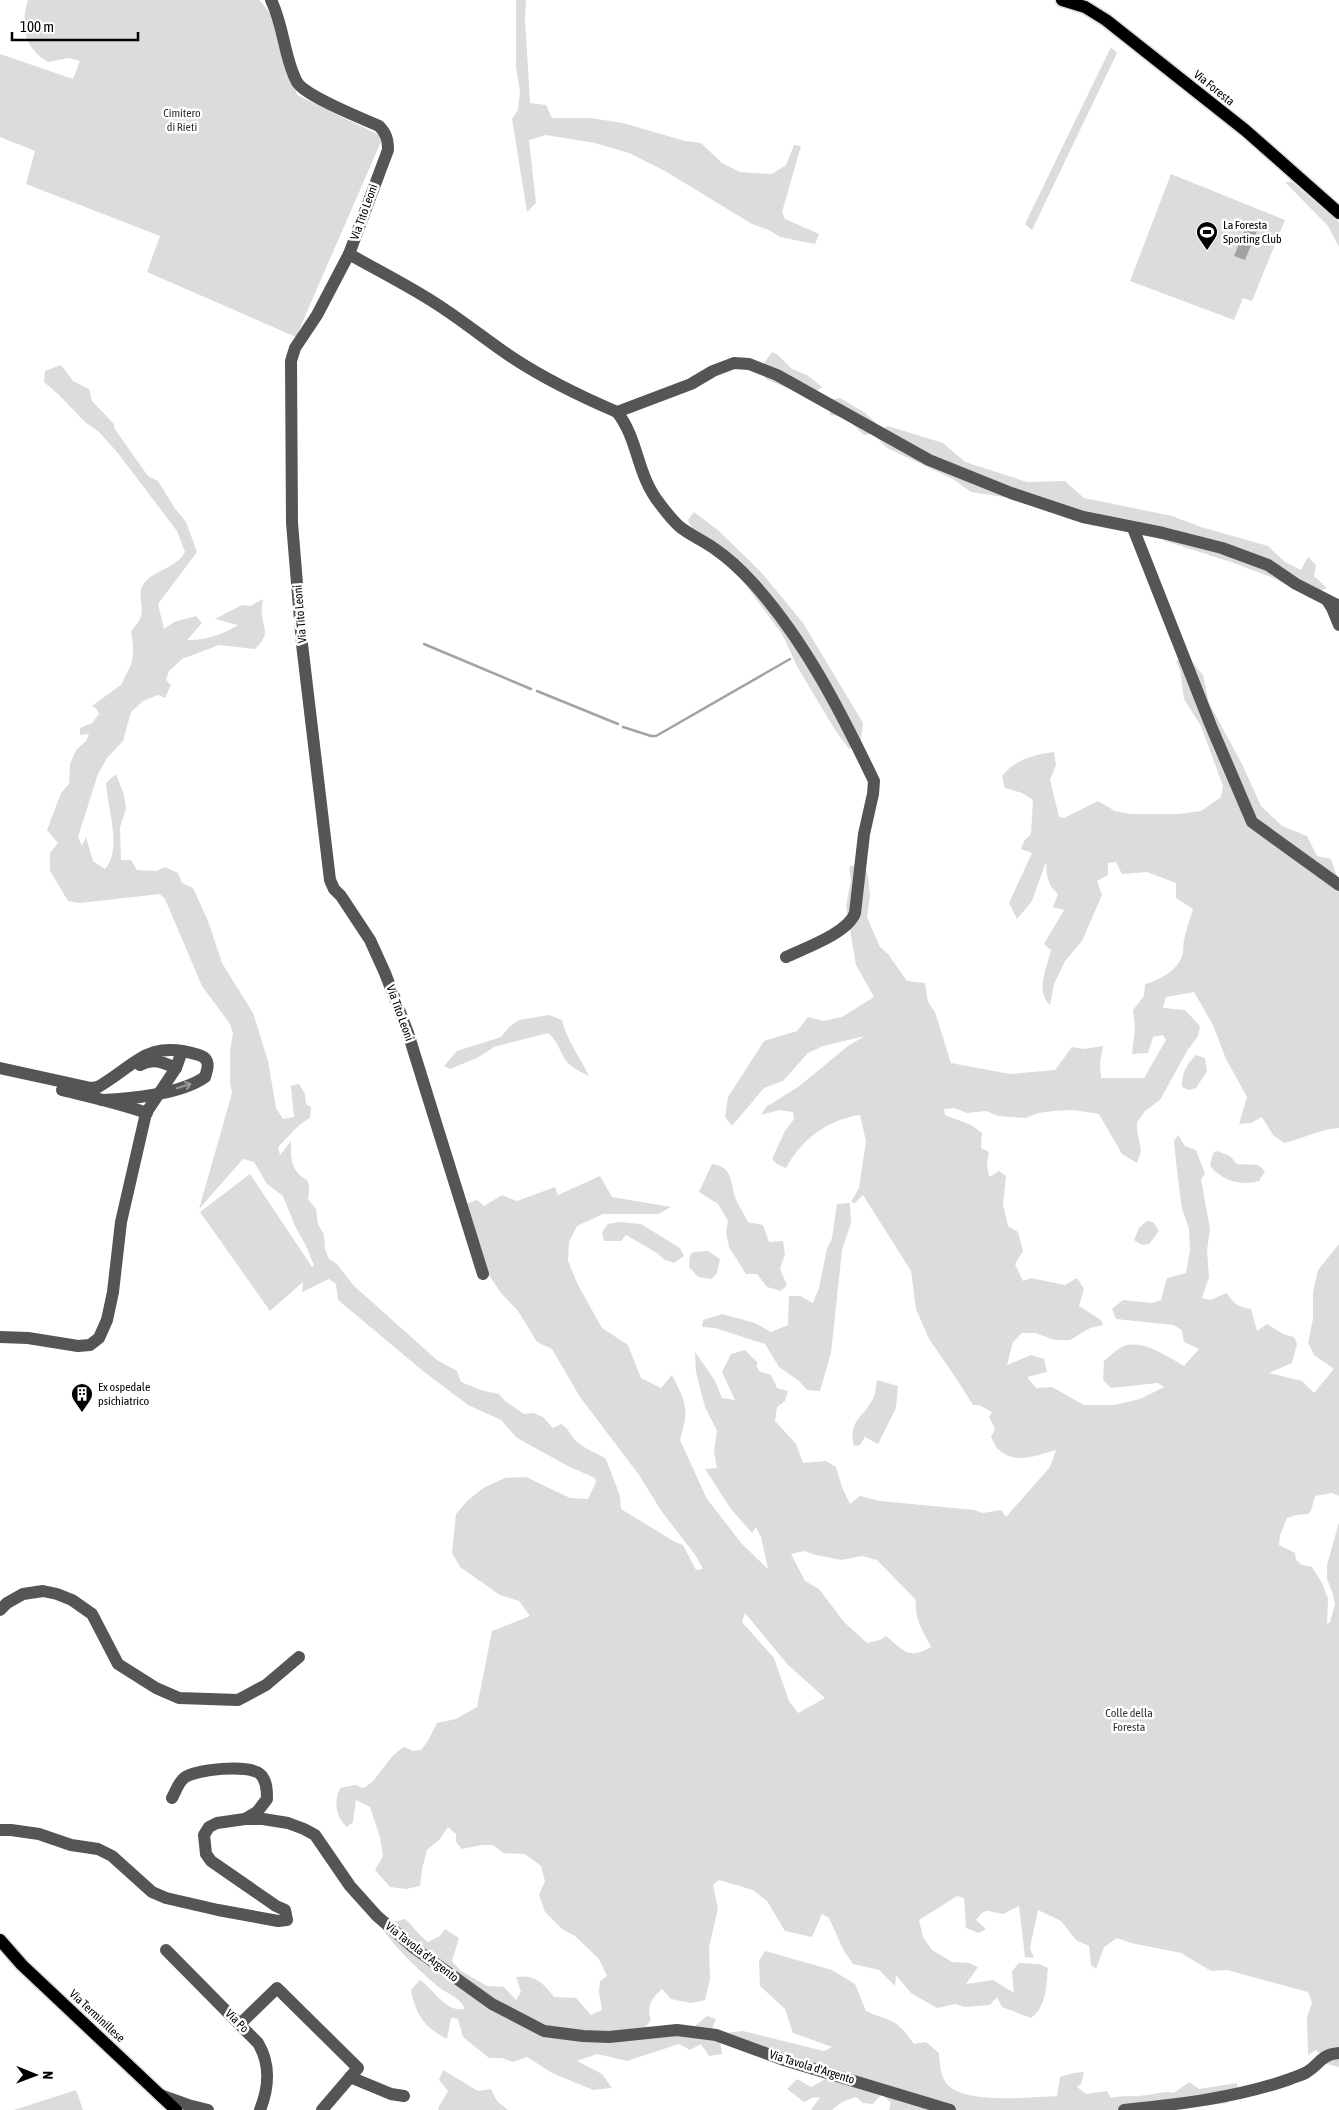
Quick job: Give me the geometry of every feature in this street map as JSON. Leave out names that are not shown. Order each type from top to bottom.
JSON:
[{"type":"main road","name":"Via Foresta","points":[[1062,0],[1085,7],[1106,20],[1245,130],[1339,213]]},
{"type":"main road","name":"Via Terminillese","points":[[0,1940],[22,1965],[174,2109]]},
{"type":"street","name":"Via Tito Leoni","points":[[271,0],[298,83],[308,92],[379,126],[388,141],[388,150],[349,254],[317,315],[295,348],[290,361],[292,523],[302,644],[330,864],[329,873],[334,889],[341,896],[370,940],[385,973],[419,1068],[483,1274]]},
{"type":"street","points":[[349,254],[433,302],[533,370],[595,403],[618,412],[630,431],[644,479],[652,493],[680,527],[716,549],[752,582],[791,632],[822,681],[874,781],[873,794],[864,834],[856,913],[853,920],[841,929],[786,957]]},
{"type":"street","points":[[618,412],[676,390],[734,363],[749,364],[777,375],[929,460],[1011,493],[1082,517],[1163,533],[1222,548],[1268,564],[1339,606]]},
{"type":"street","points":[[1133,528],[1211,726],[1252,822],[1339,885]]},
{"type":"street","points":[[1326,600],[1332,608],[1339,625]]},
{"type":"street","points":[[0,1068],[91,1088],[98,1087],[110,1080],[148,1053],[157,1051],[182,1051],[204,1057],[209,1066],[205,1077],[186,1086],[161,1093],[102,1100]]},
{"type":"street","points":[[0,1337],[28,1338],[78,1346],[90,1345],[99,1338],[107,1320],[113,1292],[121,1222],[147,1113],[176,1068],[182,1051]]},
{"type":"street","points":[[77,1094],[92,1095],[103,1093],[138,1066],[150,1060],[158,1060],[176,1068]]},
{"type":"street","points":[[0,1075],[147,1113]]},
{"type":"street","points":[[0,1610],[7,1602],[23,1594],[30,1593],[57,1594],[72,1600],[92,1614],[118,1664],[156,1688],[179,1698],[238,1700],[266,1685],[299,1657]]},
{"type":"street","points":[[172,1798],[185,1778],[193,1774],[236,1768],[255,1771],[261,1775],[266,1786],[267,1799],[257,1812],[245,1819]]},
{"type":"street","name":"Via Tavola d'Argento","points":[[0,1830],[39,1834],[71,1845],[98,1849],[112,1856],[152,1892],[166,1898],[267,1920],[287,1920],[286,1910],[212,1861],[206,1854],[204,1834],[209,1827],[218,1823],[245,1819],[262,1819],[288,1824],[315,1835],[356,1892],[377,1916],[414,1948],[492,2004],[544,2031],[609,2037],[677,2030],[716,2035],[784,2060],[950,2110]]},
{"type":"street","name":"Via Po","points":[[166,1950],[240,2024],[262,2050],[268,2084],[260,2110]]},
{"type":"street","points":[[240,2024],[277,1988],[358,2068],[322,2110]]},
{"type":"street","points":[[1124,2110],[1190,2103],[1245,2092],[1302,2074],[1326,2055],[1339,2053]]},
{"type":"street","points":[[350,2078],[391,2094],[404,2096]]},
{"type":"street","points":[[160,2095],[208,2110]]},
{"type":"green space","name":"Cimitero di Rieti","points":[[28,0],[259,0],[274,21],[279,32],[297,95],[383,137],[296,337],[147,272],[160,236],[26,184],[35,151],[0,137],[0,54],[73,79],[80,61],[69,58],[48,62],[34,50],[29,43],[24,27]]},
{"type":"green space","points":[[516,0],[526,0],[525,19],[530,103],[546,105],[552,118],[590,118],[623,123],[685,141],[701,143],[722,163],[740,172],[772,174],[786,165],[794,145],[801,146],[782,212],[785,219],[819,234],[815,244],[780,237],[769,230],[752,224],[665,171],[629,153],[595,143],[546,135],[529,140],[536,203],[527,212],[512,119],[518,110],[520,91],[516,67]]},
{"type":"green space","points":[[1111,47],[1117,53],[1032,230],[1025,224]]},
{"type":"green space","name":"La Foresta Sporting Club","points":[[1171,174],[1285,220],[1252,301],[1243,298],[1234,320],[1130,281]]},
{"type":"green space","points":[[1285,182],[1292,182],[1339,222],[1339,247],[1328,226]]},
{"type":"green space","points":[[772,352],[778,355],[792,369],[807,375],[822,387],[807,398],[766,379],[764,363]]},
{"type":"green space","name":"Colle della Foresta","points":[[61,365],[73,381],[89,389],[92,401],[114,424],[114,428],[148,476],[158,481],[186,522],[197,552],[158,604],[164,629],[174,622],[196,616],[202,623],[187,640],[213,636],[238,625],[215,619],[242,605],[250,606],[263,599],[262,612],[265,633],[255,649],[219,645],[182,659],[169,671],[166,680],[171,685],[165,698],[158,695],[143,701],[131,712],[123,741],[107,758],[98,774],[78,837],[82,846],[86,837],[93,861],[105,869],[113,851],[113,827],[106,783],[116,774],[124,795],[126,809],[120,827],[121,860],[131,860],[137,870],[156,871],[165,867],[178,873],[182,883],[193,888],[208,921],[222,963],[253,1013],[268,1061],[276,1108],[283,1119],[294,1117],[291,1086],[299,1084],[305,1094],[306,1104],[311,1107],[310,1118],[296,1128],[278,1147],[280,1155],[291,1141],[292,1163],[298,1174],[308,1182],[308,1199],[316,1209],[318,1224],[324,1235],[325,1249],[329,1259],[337,1264],[353,1285],[437,1360],[457,1371],[461,1382],[484,1391],[499,1394],[505,1401],[524,1414],[533,1413],[543,1417],[553,1428],[561,1424],[580,1444],[606,1459],[620,1496],[621,1509],[683,1545],[696,1570],[703,1569],[696,1556],[662,1512],[639,1475],[580,1397],[552,1349],[537,1342],[518,1311],[501,1293],[487,1272],[466,1204],[477,1200],[484,1206],[502,1195],[517,1201],[555,1187],[558,1195],[600,1176],[612,1197],[671,1207],[658,1214],[603,1214],[577,1226],[569,1242],[568,1261],[578,1285],[602,1328],[628,1345],[641,1378],[661,1388],[672,1375],[681,1393],[685,1407],[685,1421],[680,1440],[707,1499],[742,1544],[768,1569],[761,1537],[756,1527],[752,1533],[731,1509],[705,1469],[717,1468],[714,1451],[717,1431],[705,1407],[696,1372],[695,1352],[714,1379],[722,1398],[735,1400],[722,1372],[731,1354],[745,1350],[758,1363],[756,1365],[759,1371],[771,1375],[777,1388],[788,1391],[785,1401],[777,1407],[775,1421],[796,1444],[803,1463],[826,1461],[836,1467],[850,1504],[860,1496],[880,1501],[974,1510],[983,1513],[1001,1510],[1006,1517],[1050,1467],[1056,1450],[1027,1458],[1020,1458],[1006,1455],[998,1449],[991,1437],[995,1429],[989,1417],[992,1412],[979,1405],[973,1405],[929,1339],[916,1309],[911,1271],[863,1195],[855,1203],[851,1202],[859,1188],[866,1141],[860,1115],[837,1121],[817,1132],[800,1148],[786,1168],[777,1164],[772,1159],[785,1131],[794,1119],[793,1112],[779,1110],[761,1115],[766,1107],[798,1087],[848,1046],[865,1036],[823,1046],[808,1053],[783,1081],[764,1088],[732,1126],[725,1117],[728,1097],[764,1041],[797,1031],[808,1017],[823,1021],[842,1017],[874,997],[856,965],[846,906],[851,880],[849,867],[861,862],[868,875],[870,896],[867,917],[880,947],[888,954],[907,981],[925,983],[928,1002],[935,1012],[951,1063],[1010,1074],[1055,1070],[1072,1047],[1083,1049],[1103,1046],[1100,1063],[1101,1078],[1144,1078],[1166,1040],[1163,1035],[1153,1037],[1148,1053],[1132,1054],[1135,1027],[1133,1010],[1144,996],[1145,984],[1167,974],[1180,961],[1193,909],[1176,898],[1176,883],[1147,872],[1122,874],[1116,862],[1108,863],[1108,875],[1097,881],[1102,895],[1082,941],[1065,961],[1054,984],[1050,1005],[1043,993],[1043,979],[1051,950],[1044,944],[1064,910],[1053,907],[1058,894],[1048,880],[1046,862],[1032,901],[1017,919],[1009,903],[1032,853],[1021,849],[1024,841],[1031,834],[1033,800],[1022,793],[1005,788],[1002,776],[1007,770],[1025,759],[1054,752],[1056,765],[1050,780],[1059,817],[1064,818],[1098,801],[1115,811],[1130,814],[1179,814],[1201,811],[1221,797],[1223,786],[1201,726],[1184,699],[1180,670],[1176,661],[1189,658],[1203,675],[1209,703],[1242,764],[1261,806],[1282,826],[1307,836],[1317,856],[1331,859],[1339,882],[1339,1128],[1325,1130],[1284,1143],[1273,1135],[1262,1117],[1251,1123],[1239,1124],[1247,1097],[1226,1059],[1213,1025],[1194,992],[1166,997],[1163,1008],[1185,1010],[1200,1026],[1198,1036],[1187,1051],[1160,1100],[1145,1111],[1137,1122],[1141,1151],[1137,1163],[1122,1154],[1099,1114],[1073,1110],[1054,1111],[1038,1113],[1026,1118],[998,1116],[986,1111],[967,1113],[954,1108],[944,1109],[945,1115],[971,1125],[982,1133],[981,1148],[989,1152],[987,1164],[989,1177],[999,1171],[1006,1176],[1003,1205],[1008,1226],[1018,1232],[1023,1251],[1015,1264],[1023,1281],[1031,1278],[1065,1285],[1077,1278],[1084,1289],[1079,1306],[1101,1320],[1103,1325],[1090,1328],[1070,1340],[1055,1340],[1035,1333],[1022,1333],[1013,1342],[1007,1365],[1031,1355],[1044,1359],[1047,1372],[1027,1377],[1036,1388],[1052,1387],[1084,1405],[1114,1405],[1140,1399],[1164,1387],[1158,1383],[1111,1388],[1103,1380],[1104,1361],[1124,1346],[1131,1344],[1147,1347],[1184,1366],[1199,1349],[1184,1342],[1182,1330],[1173,1325],[1116,1319],[1112,1309],[1123,1300],[1152,1303],[1161,1300],[1167,1278],[1186,1273],[1190,1250],[1189,1229],[1182,1209],[1176,1162],[1174,1141],[1178,1135],[1185,1146],[1196,1150],[1205,1174],[1201,1179],[1210,1229],[1207,1250],[1209,1277],[1202,1298],[1210,1300],[1227,1293],[1237,1304],[1251,1309],[1257,1331],[1267,1324],[1283,1334],[1294,1337],[1297,1344],[1292,1363],[1269,1373],[1302,1381],[1314,1393],[1334,1369],[1314,1355],[1308,1343],[1313,1319],[1313,1292],[1318,1270],[1339,1244],[1339,1496],[1332,1493],[1315,1496],[1311,1511],[1308,1514],[1287,1518],[1280,1535],[1279,1545],[1295,1553],[1296,1560],[1302,1565],[1312,1567],[1322,1583],[1328,1599],[1327,1624],[1330,1622],[1335,1604],[1327,1579],[1327,1565],[1339,1522],[1339,2067],[1322,2063],[1321,2055],[1316,2050],[1308,2055],[1307,2017],[1312,2003],[1308,1992],[1227,1970],[1211,1971],[1181,1953],[1131,1943],[1117,1938],[1104,1947],[1096,1969],[1091,1965],[1089,1946],[1076,1940],[1061,1921],[1038,1910],[1030,1948],[1034,1958],[1025,1957],[1019,1906],[1003,1914],[988,1911],[982,1913],[976,1920],[986,1929],[979,1933],[966,1928],[964,1898],[957,1896],[919,1920],[923,1937],[932,1950],[952,1962],[969,1963],[978,1967],[966,1984],[993,1980],[1014,1993],[1012,1971],[1019,1963],[1039,1964],[1048,1968],[1046,1989],[1040,2008],[1031,2018],[1002,2007],[997,1997],[990,2005],[965,2007],[955,2004],[937,2008],[911,1993],[896,1975],[895,1986],[879,1970],[853,1964],[844,1951],[829,1918],[822,1914],[812,1937],[785,1931],[767,1901],[753,1890],[719,1880],[713,1885],[718,1909],[709,1947],[710,1979],[705,2000],[691,2003],[671,1999],[662,1989],[651,2003],[649,2011],[651,2020],[641,2033],[694,2027],[707,2016],[716,2019],[712,2029],[720,2041],[722,2054],[709,2056],[701,2044],[690,2050],[679,2044],[627,2061],[597,2054],[577,2061],[602,2074],[612,2088],[593,2090],[552,2073],[527,2057],[513,2062],[502,2058],[489,2058],[463,2037],[458,2019],[451,2018],[447,2039],[432,2030],[422,2019],[411,1990],[420,1980],[445,2004],[458,2009],[465,2009],[460,2001],[439,1987],[400,1951],[383,1929],[388,1923],[405,1919],[428,1942],[440,1936],[445,1929],[459,1938],[452,1961],[461,1971],[487,1986],[504,1987],[516,2000],[521,1992],[516,1977],[522,1976],[538,1981],[554,1997],[576,1998],[591,2015],[602,2010],[599,1992],[600,1981],[607,1976],[599,1959],[575,1936],[562,1929],[545,1912],[539,1895],[545,1881],[541,1866],[525,1854],[503,1853],[493,1845],[462,1849],[456,1842],[456,1834],[448,1827],[440,1839],[427,1850],[420,1886],[406,1889],[390,1887],[375,1870],[383,1856],[380,1837],[370,1807],[356,1800],[353,1822],[347,1827],[338,1814],[336,1804],[340,1788],[355,1785],[363,1788],[374,1780],[392,1756],[404,1747],[413,1751],[421,1750],[437,1723],[456,1719],[477,1707],[492,1631],[530,1616],[519,1601],[500,1595],[460,1567],[452,1553],[456,1514],[468,1500],[485,1487],[505,1478],[526,1477],[570,1498],[588,1499],[596,1482],[595,1478],[568,1466],[517,1438],[501,1420],[468,1405],[423,1371],[338,1300],[336,1284],[329,1279],[302,1292],[303,1282],[270,1311],[200,1212],[250,1174],[312,1267],[314,1265],[283,1196],[267,1184],[254,1162],[243,1159],[199,1209],[232,1093],[230,1083],[230,1050],[233,1034],[230,1024],[202,986],[165,899],[160,894],[80,903],[68,901],[50,871],[50,853],[58,843],[47,830],[61,793],[69,784],[70,764],[76,750],[86,741],[89,734],[80,735],[80,728],[92,723],[99,714],[96,708],[92,706],[122,684],[130,667],[133,650],[131,632],[141,616],[141,588],[147,580],[176,562],[185,552],[177,531],[117,452],[99,432],[85,422],[44,382],[45,371]],"holes":[[[804,1551],[841,1560],[862,1556],[877,1560],[916,1600],[916,1613],[931,1647],[917,1653],[911,1653],[902,1650],[886,1636],[880,1640],[867,1643],[844,1622],[819,1589],[805,1581],[791,1554]],[[745,1613],[788,1665],[825,1698],[798,1713],[789,1701],[774,1658],[742,1622]]]},
{"type":"green space","points":[[840,398],[864,412],[877,424],[871,434],[864,435],[844,416],[830,415],[830,400]]},
{"type":"green space","points":[[888,426],[943,443],[965,462],[1027,482],[1065,481],[1084,498],[1172,516],[1201,527],[1268,546],[1285,562],[1301,570],[1308,557],[1316,565],[1314,576],[1327,588],[1309,596],[1271,577],[1165,541],[1142,531],[1022,500],[971,492],[953,479],[887,448],[876,437],[878,431]]},
{"type":"green space","points":[[694,512],[719,531],[761,572],[803,623],[863,723],[860,746],[849,749],[835,730],[798,668],[782,634],[742,580],[695,534],[688,520]]},
{"type":"green space","points":[[549,1015],[562,1020],[570,1042],[589,1076],[568,1063],[555,1040],[548,1033],[494,1047],[477,1058],[450,1069],[444,1066],[457,1051],[501,1037],[509,1027],[519,1020]]},
{"type":"green space","points":[[1196,1055],[1205,1058],[1207,1071],[1196,1088],[1189,1090],[1182,1087],[1183,1078],[1187,1066]]},
{"type":"green space","points":[[1217,1151],[1230,1156],[1237,1164],[1258,1165],[1265,1171],[1259,1181],[1245,1183],[1226,1179],[1210,1166],[1213,1153]]},
{"type":"green space","points":[[712,1164],[724,1168],[727,1172],[735,1197],[748,1222],[763,1225],[769,1242],[783,1241],[785,1254],[780,1269],[787,1285],[781,1291],[767,1287],[757,1274],[746,1274],[729,1247],[726,1232],[728,1221],[718,1204],[699,1192]]},
{"type":"green space","points":[[850,1203],[851,1223],[842,1250],[831,1353],[820,1391],[807,1390],[799,1381],[779,1367],[765,1344],[715,1328],[702,1327],[703,1320],[722,1314],[755,1323],[771,1332],[788,1325],[789,1296],[800,1296],[813,1303],[819,1288],[827,1249],[832,1238],[837,1204]]},
{"type":"green space","points":[[1147,1221],[1153,1222],[1159,1231],[1149,1244],[1142,1245],[1134,1240],[1139,1228]]},
{"type":"green space","points":[[620,1222],[641,1224],[680,1248],[684,1256],[674,1263],[665,1260],[657,1253],[626,1235],[621,1241],[604,1241],[602,1232],[608,1224]]},
{"type":"green space","points":[[708,1251],[720,1259],[717,1273],[711,1279],[698,1277],[689,1267],[690,1255],[694,1252]]},
{"type":"green space","points":[[877,1380],[898,1386],[896,1408],[878,1444],[865,1437],[860,1445],[854,1446],[853,1430],[855,1424],[871,1403],[876,1390]]},
{"type":"green space","points":[[765,1951],[832,1970],[855,1984],[866,2011],[898,2025],[914,2044],[926,2042],[939,2053],[941,2072],[946,2083],[955,2090],[967,2094],[999,2098],[1057,2096],[1060,2077],[1084,2072],[1081,2084],[1077,2087],[1086,2094],[1107,2091],[1111,2098],[1164,2092],[1174,2093],[1189,2082],[1199,2089],[1237,2083],[1238,2091],[1230,2096],[1227,2103],[1172,2110],[889,2110],[891,2103],[882,2094],[873,2104],[863,2103],[856,2097],[842,2102],[832,2110],[811,2110],[820,2097],[804,2102],[787,2089],[797,2079],[811,2087],[831,2076],[724,2033],[743,2031],[824,2051],[832,2047],[793,2033],[785,2009],[760,1986],[759,1961]]},
{"type":"green space","points":[[443,2070],[478,2091],[491,2089],[497,2101],[508,2110],[439,2110],[438,2108],[448,2091],[439,2080]]},
{"type":"green space","points":[[76,2090],[83,2110],[14,2110]]},
{"type":"shaded area","points":[[1246,227],[1257,231],[1245,260],[1234,256]]},
{"type":"waterway","points":[[424,644],[531,689]]},
{"type":"waterway","points":[[623,727],[656,736],[790,659]]},
{"type":"waterway","points":[[537,691],[618,724]]},
{"type":"place","name":"La Foresta Sporting Club","points":[[1207,251]]},
{"type":"place","name":"Ex ospedale psichiatrico","points":[[82,1413]]}]
